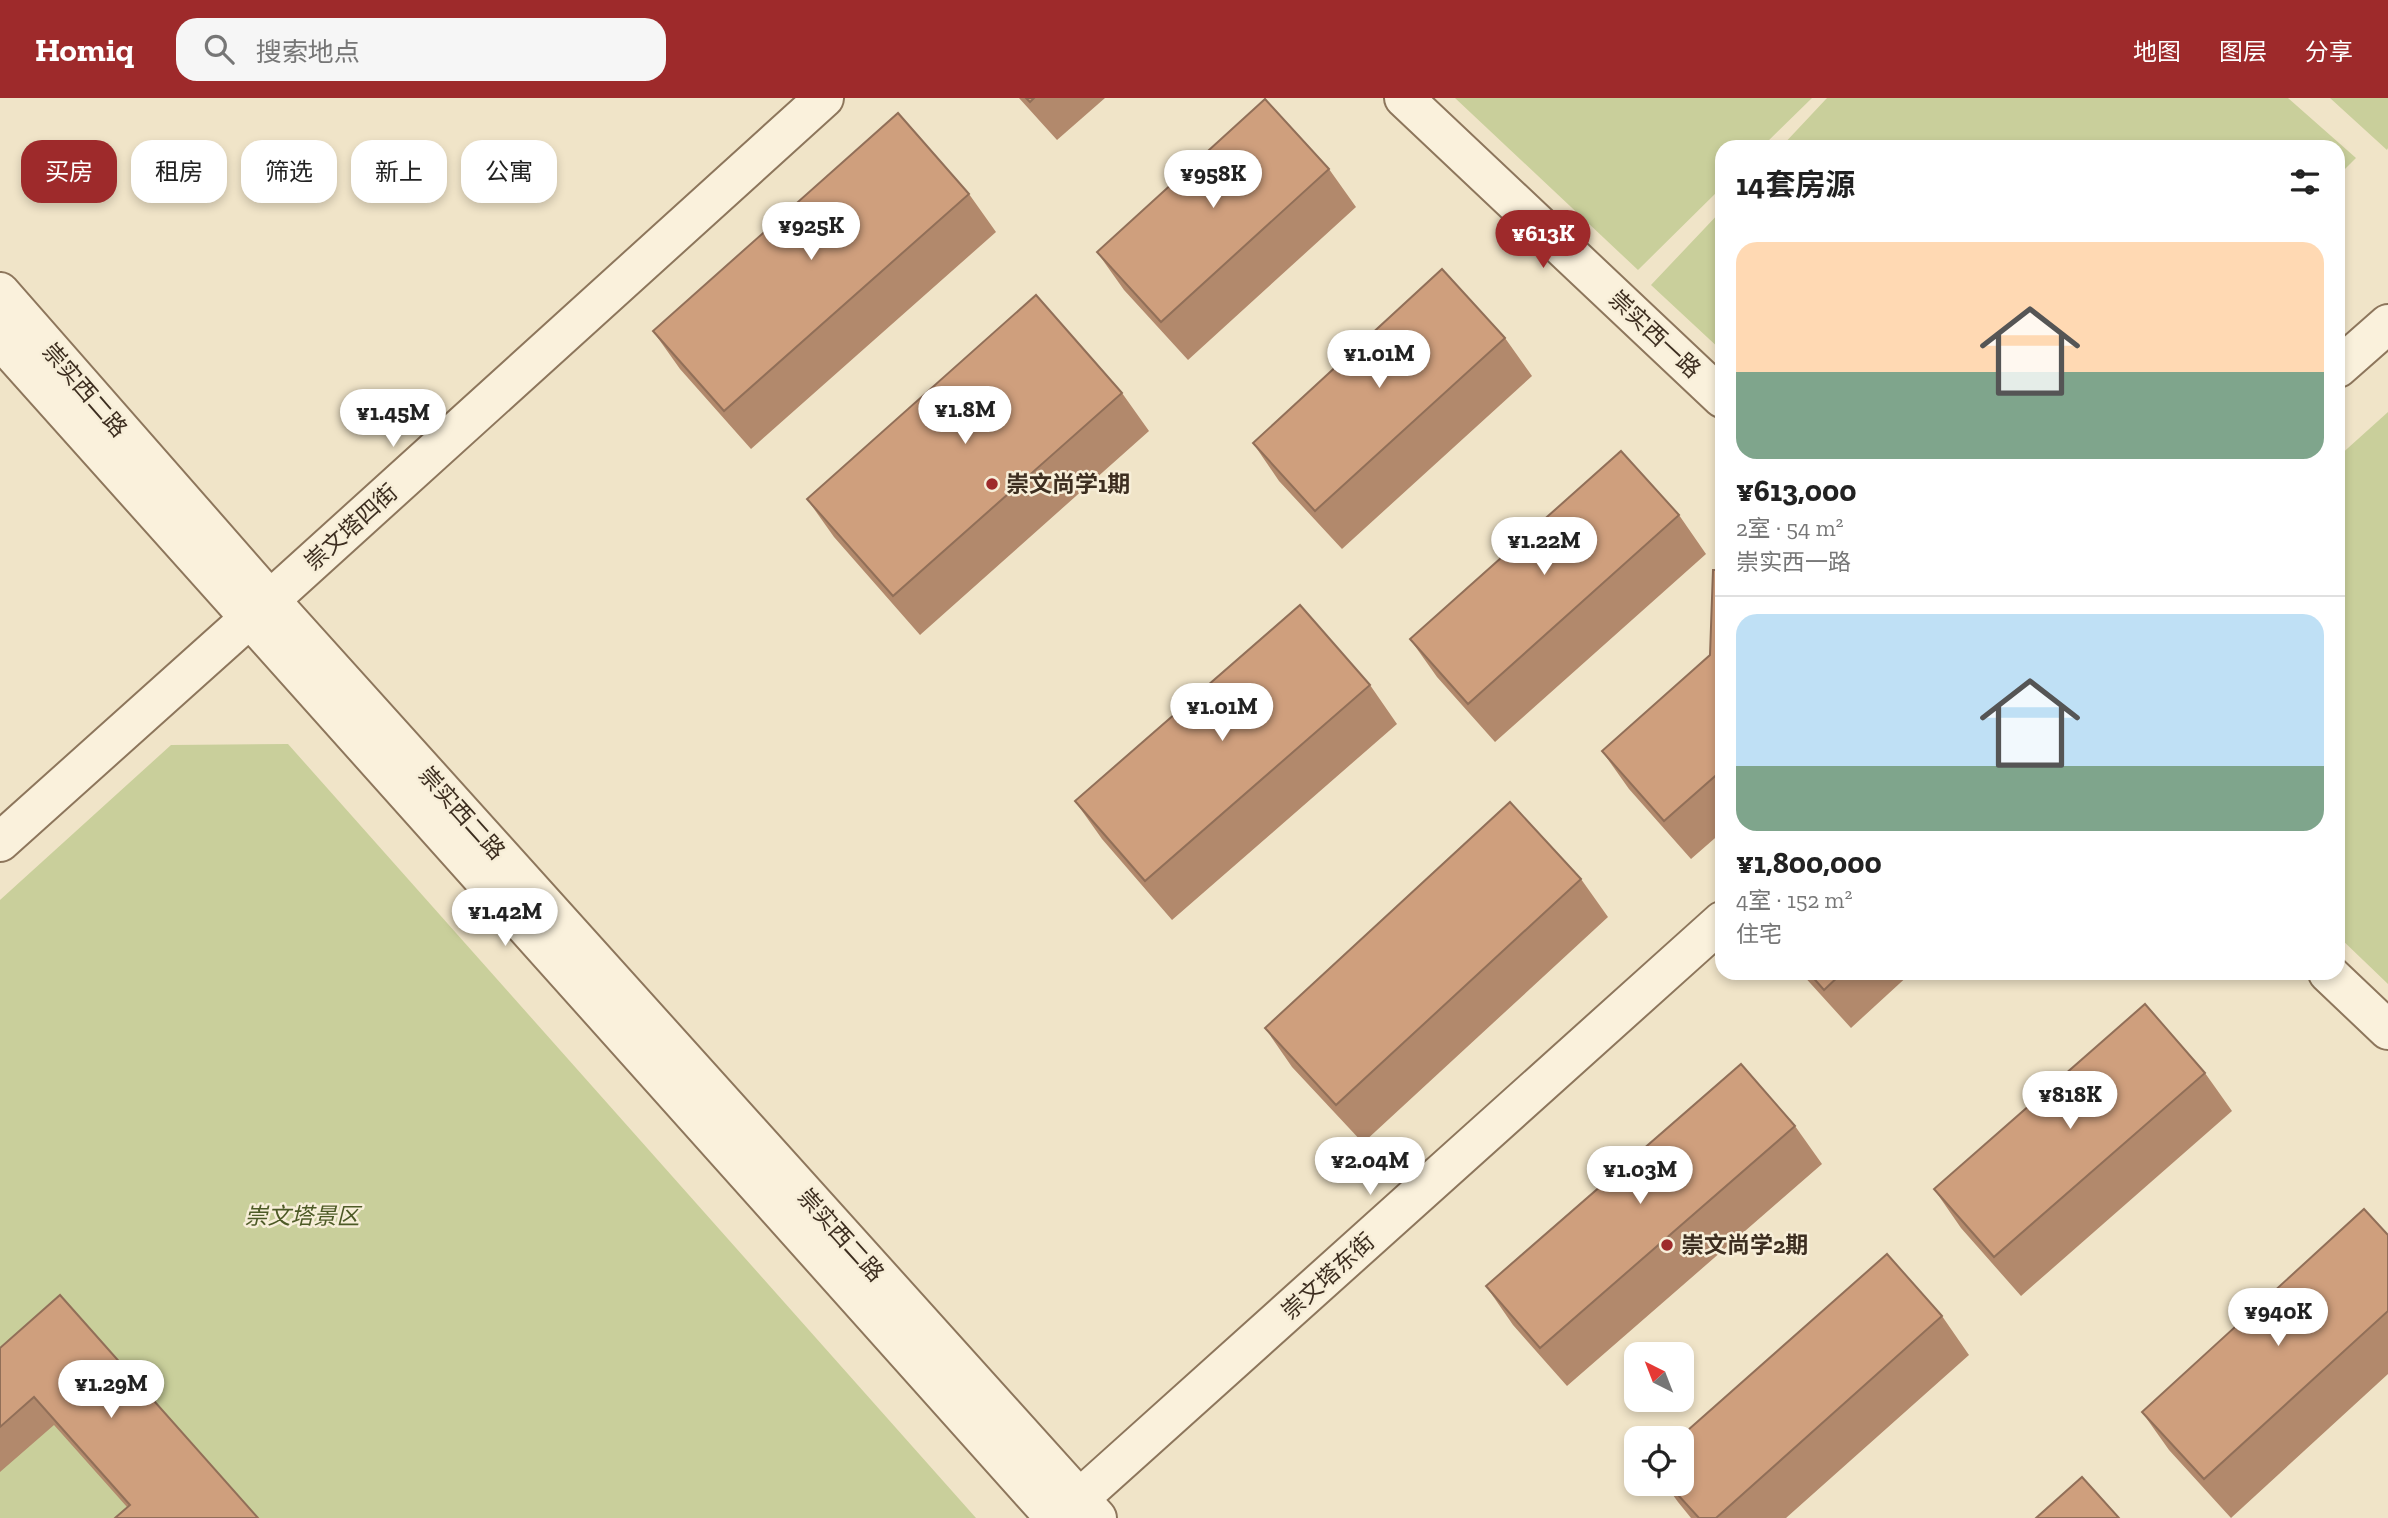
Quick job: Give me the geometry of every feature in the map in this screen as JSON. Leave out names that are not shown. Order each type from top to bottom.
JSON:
[{"type":"street","name":"崇文塔四街","points":[[0,842],[824,98]]},
{"type":"street","name":"崇实西一路","points":[[1404,98],[1715,391]]},
{"type":"street","name":"崇实西二路","points":[[0,292],[260,610]]},
{"type":"street","points":[[2345,362],[2388,324]]},
{"type":"street","name":"崇实西二路","points":[[0,339],[260,610],[1072,1513]]},
{"type":"street","name":"崇文塔东街","points":[[1072,1513],[1715,927]]},
{"type":"street","points":[[2335,980],[2388,1030]]},
{"type":"green space","points":[[1455,98],[1812,98],[1769,140],[1715,140],[1715,194],[1638,270]]},
{"type":"green space","points":[[1827,98],[2288,98],[2336,140],[1788,140]]},
{"type":"green space","points":[[2330,98],[2388,98],[2387,150]]},
{"type":"green space","points":[[2345,148],[2356,158],[2345,169]]},
{"type":"green space","points":[[1715,217],[1715,344],[1651,285]]},
{"type":"green space","points":[[2388,412],[2388,984],[2345,943],[2345,451]]},
{"type":"green space","name":"崇文塔景区","points":[[288,744],[976,1518],[0,1518],[0,900],[171,745]]},
{"type":"building","points":[[1265,99],[1329,169],[1161,322],[1097,252]]},
{"type":"building","points":[[898,113],[969,194],[724,411],[653,331]]},
{"type":"building","points":[[1442,269],[1505,338],[1315,511],[1253,443]]},
{"type":"building","name":"崇文尚学1期","points":[[1036,295],[1122,393],[893,596],[807,499]]},
{"type":"building","points":[[1621,451],[1679,515],[1468,704],[1410,639]]},
{"type":"building","points":[[1715,570],[1715,776],[1664,821],[1602,751],[1710,655]]},
{"type":"building","points":[[1300,605],[1370,685],[1145,881],[1075,801]]},
{"type":"building","points":[[1510,802],[1581,879],[1336,1105],[1265,1028]]},
{"type":"building","points":[[1815,980],[1835,980],[1824,990]]},
{"type":"building","points":[[2145,1004],[2205,1073],[1994,1257],[1934,1189]]},
{"type":"building","points":[[1741,1064],[1795,1126],[1540,1348],[1486,1286]]},
{"type":"building","points":[[2364,1209],[2388,1235],[2388,1311],[2204,1479],[2142,1412]]},
{"type":"building","points":[[1887,1254],[1942,1316],[1716,1518],[1699,1518],[1679,1496],[1694,1496],[1693,1426]]},
{"type":"building","points":[[60,1295],[258,1518],[115,1518],[130,1505],[34,1397],[0,1427],[0,1348]]},
{"type":"building","points":[[2082,1477],[2119,1518],[2036,1518]]},
{"type":"place","name":"崇文尚学1期","points":[[992,484]]},
{"type":"place","name":"崇文尚学2期","points":[[1667,1245]]}]
